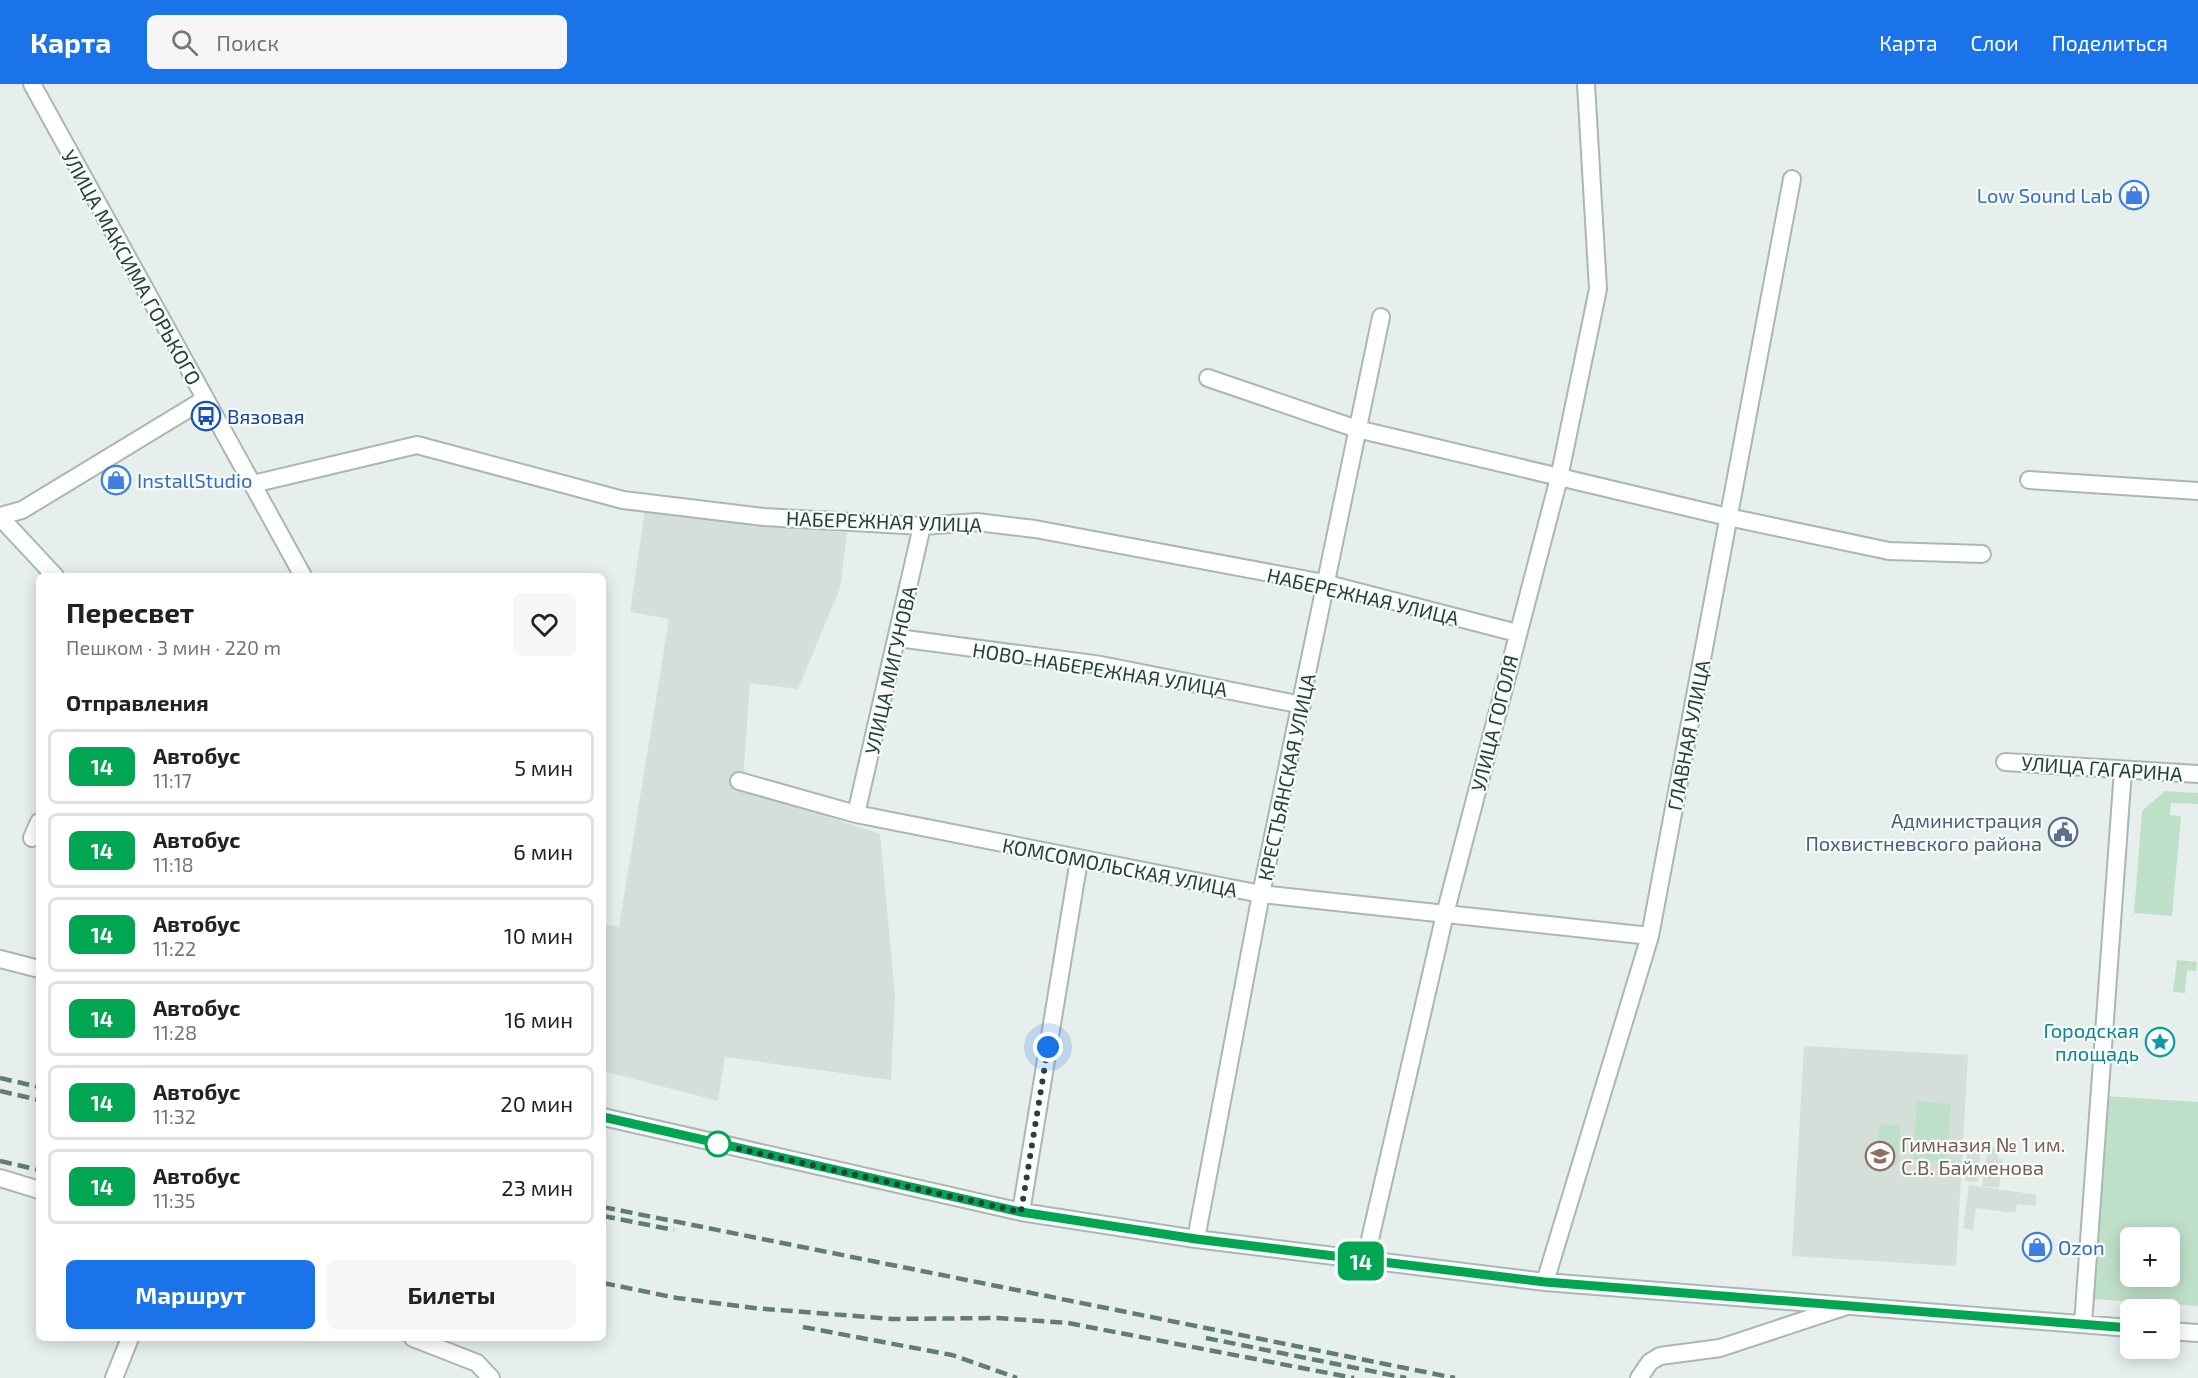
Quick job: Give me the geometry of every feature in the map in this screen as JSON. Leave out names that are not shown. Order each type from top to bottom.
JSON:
[{"type":"street","name":"УЛИЦА МАКСИМА ГОРЬКОГО","points":[[32,84],[301,573]]},
{"type":"street","name":"УЛИЦА ГОГОЛЯ","points":[[1365,1261],[1445,914],[1559,478],[1598,289],[1587,84]]},
{"type":"street","name":"ГЛАВНАЯ УЛИЦА","points":[[1545,1282],[1650,936],[1792,179]]},
{"type":"street","name":"КРЕСТЬЯНСКАЯ УЛИЦА","points":[[1196,1239],[1261,894],[1381,317]]},
{"type":"street","points":[[1208,378],[1358,429],[1728,517],[1889,551],[1982,554]]},
{"type":"street","points":[[52,573],[0,516],[22,510],[205,399]]},
{"type":"street","name":"НАБЕРЕЖНАЯ УЛИЦА","points":[[253,484],[417,445],[623,500],[764,517],[922,526],[977,522],[1035,529],[1324,583],[1517,633]]},
{"type":"street","points":[[2030,480],[2198,491]]},
{"type":"street","name":"УЛИЦА МИГУНОВА","points":[[856,814],[922,526]]},
{"type":"street","name":"НОВО-НАБЕРЕЖНАЯ УЛИЦА","points":[[898,638],[1101,665],[1302,705]]},
{"type":"street","name":"УЛИЦА ГАГАРИНА","points":[[2005,762],[2198,774]]},
{"type":"street","points":[[2083,1324],[2123,770]]},
{"type":"street","name":"КОМСОМОЛЬСКАЯ УЛИЦА","points":[[739,781],[856,814],[1079,860],[1261,894],[1650,936]]},
{"type":"street","points":[[32,838],[36,829]]},
{"type":"street","points":[[1021,1212],[1079,860]]},
{"type":"street","points":[[0,959],[36,968]]},
{"type":"street","points":[[606,1118],[1021,1212],[1196,1239],[1545,1282],[2120,1327]]},
{"type":"street","points":[[0,1178],[36,1189]]},
{"type":"street","points":[[1640,1378],[1650,1362],[1660,1356],[1720,1348],[1850,1305]]},
{"type":"street","points":[[2180,1332],[2198,1333]]},
{"type":"street","points":[[114,1378],[129,1341]]},
{"type":"street","points":[[421,1341],[477,1363],[490,1378]]},
{"type":"shaded area","points":[[645,508],[847,533],[840,588],[798,689],[750,683],[744,767],[746,789],[880,834],[895,995],[891,1080],[725,1057],[718,1101],[606,1072],[606,925],[619,927],[669,619],[630,612]]},
{"type":"shaded area","name":"Гимназия № 1 им. С.В. Байменова","points":[[1804,1046],[1968,1055],[1956,1266],[1792,1256]]},
{"type":"shaded area","points":[[1968,1142],[1981,1143],[1978,1182],[1965,1181]]},
{"type":"shaded area","points":[[1988,1147],[1999,1148],[1998,1159],[2003,1159],[1999,1188],[1982,1186]]},
{"type":"shaded area","points":[[1969,1185],[2037,1195],[2035,1206],[2017,1204],[2015,1213],[1976,1208],[1973,1230],[1963,1228]]},
{"type":"green space","points":[[2165,791],[2198,793],[2198,804],[2171,803],[2170,815],[2181,816],[2172,916],[2134,913],[2142,811]]},
{"type":"green space","points":[[2177,960],[2197,962],[2196,971],[2187,970],[2185,993],[2173,992]]},
{"type":"green space","points":[[2106,1096],[2198,1102],[2198,1306],[2180,1305],[2180,1299],[2093,1299]]},
{"type":"green space","points":[[1917,1101],[1951,1104],[1947,1162],[1913,1159]]},
{"type":"green space","points":[[1880,1124],[1901,1126],[1897,1166],[1876,1164]]},
{"type":"railway","points":[[0,1078],[36,1086]]},
{"type":"railway","points":[[0,1091],[36,1099]]},
{"type":"railway","points":[[0,1161],[36,1169]]},
{"type":"railway","points":[[606,1208],[1455,1378]]},
{"type":"railway","points":[[606,1217],[674,1230]]},
{"type":"railway","points":[[606,1284],[677,1298],[754,1308],[893,1319],[998,1318],[1068,1323],[1354,1378]]},
{"type":"railway","points":[[803,1327],[952,1355],[1017,1378]]},
{"type":"railway","points":[[1206,1338],[1406,1378]]},
{"type":"bus line","name":"14","points":[[606,1118],[1021,1212],[1196,1239],[1545,1282],[1874,1306],[2120,1327]]},
{"type":"place","name":"Low Sound Lab","points":[[2134,195]]},
{"type":"place","name":"Вязовая","points":[[206,416]]},
{"type":"place","name":"InstallStudio","points":[[116,480]]},
{"type":"place","name":"Администрация Похвистневского района","points":[[2063,832]]},
{"type":"place","name":"Городская площадь","points":[[2160,1042]]},
{"type":"place","name":"Гимназия № 1 им. С.В. Байменова","points":[[1880,1156]]},
{"type":"place","name":"Ozon","points":[[2037,1247]]},
{"type":"route","points":[[718,1144],[1021,1212],[1048,1047]]}]
